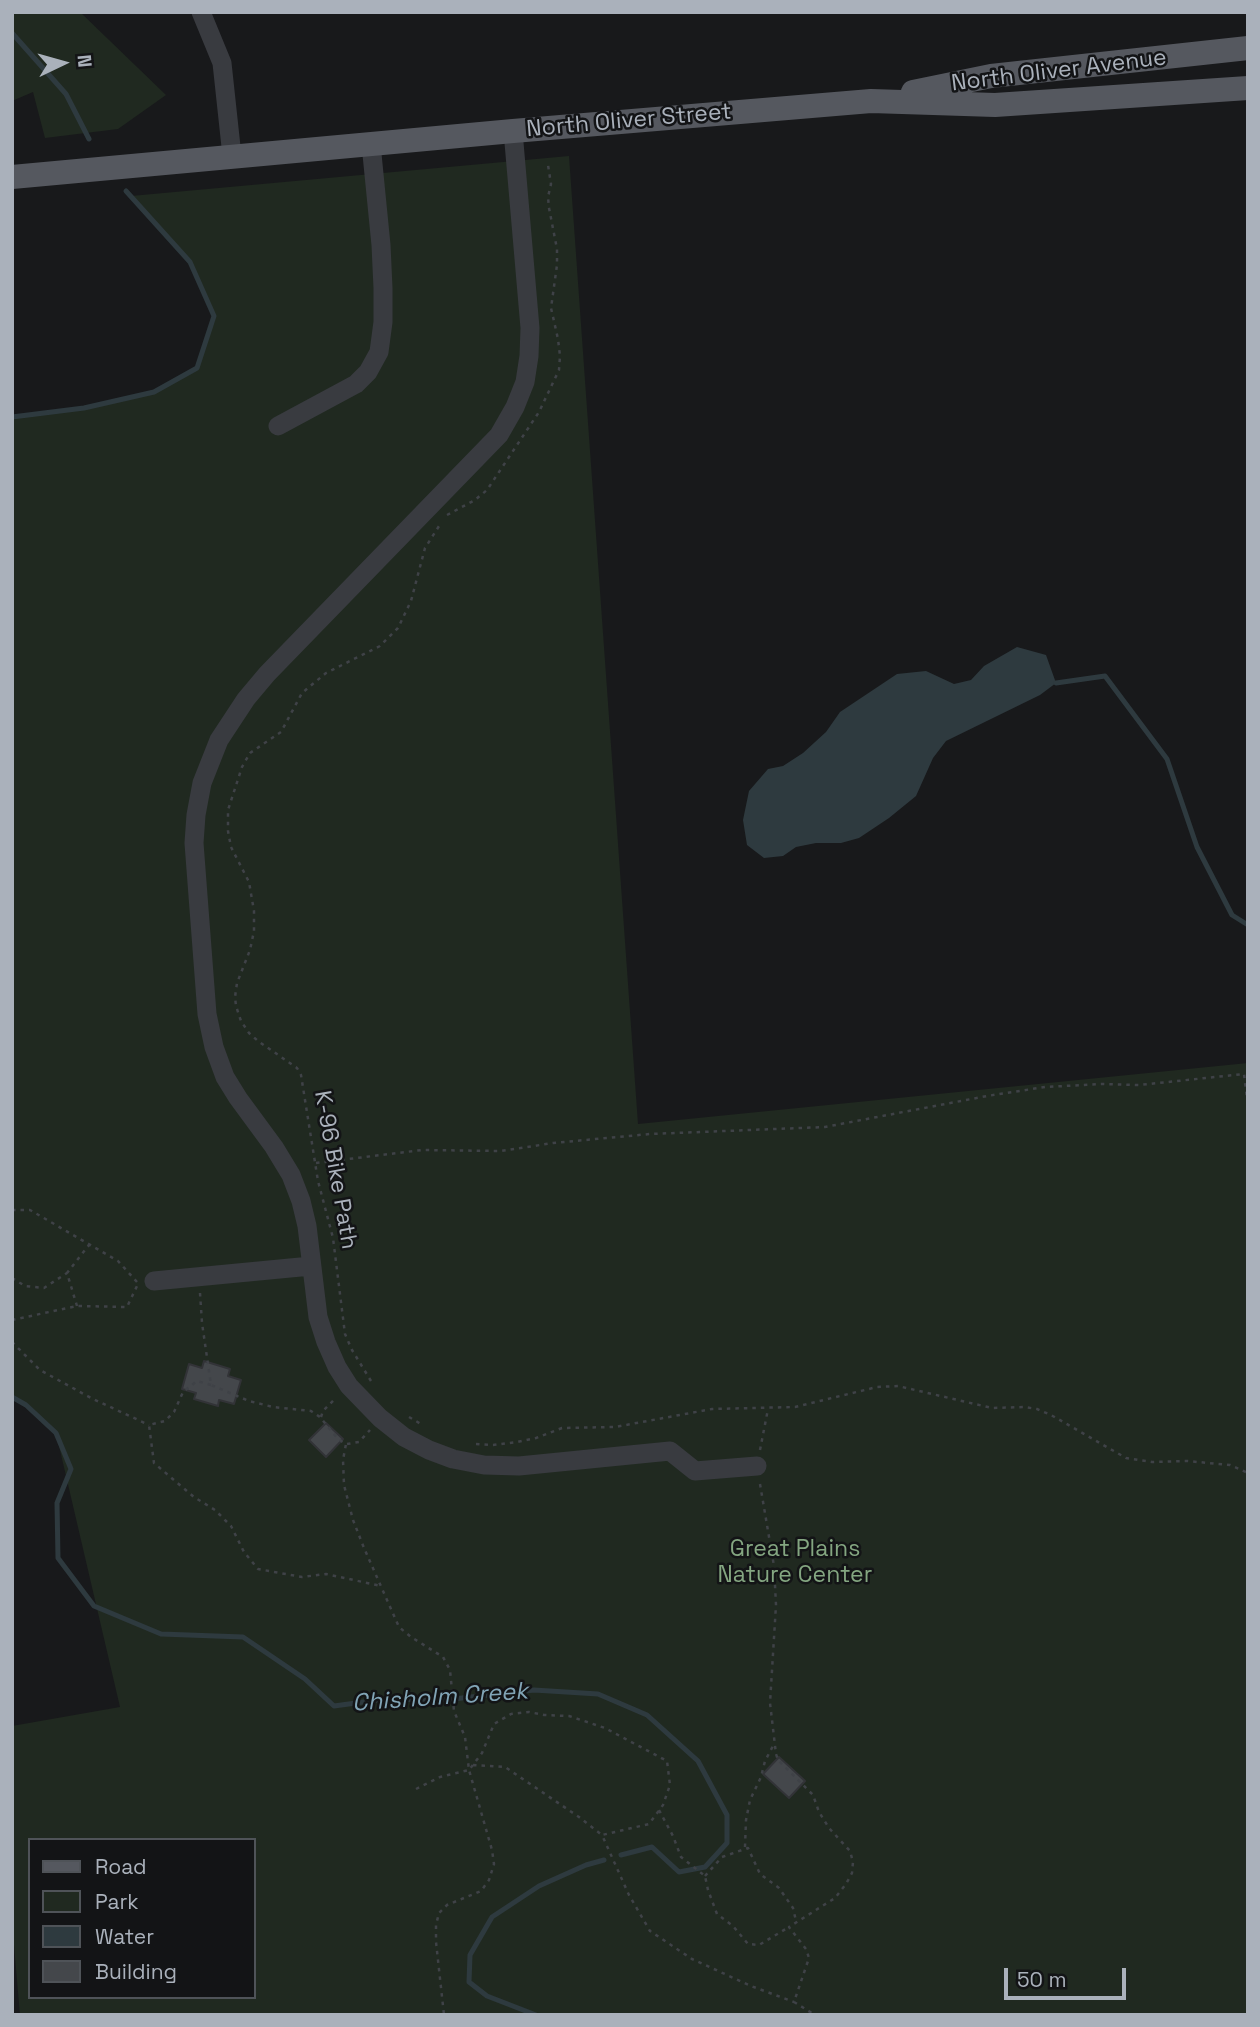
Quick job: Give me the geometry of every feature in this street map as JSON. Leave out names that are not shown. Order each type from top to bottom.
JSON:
[{"type":"main road","name":"North Oliver Avenue","points":[[871,101],[991,76],[1248,48]]},
{"type":"main road","name":"North Oliver Street","points":[[12,177],[871,101],[995,105],[1248,88]]},
{"type":"street","points":[[201,12],[222,63],[232,156]]},
{"type":"street","points":[[513,131],[530,328],[525,382],[499,435],[267,674],[246,699],[219,740],[202,783],[194,843],[207,1014],[214,1047],[225,1077],[274,1147],[301,1201],[307,1226],[318,1317],[326,1342],[349,1386],[380,1419],[404,1437],[429,1450],[453,1459],[484,1465],[519,1466],[670,1451],[695,1471],[757,1466]]},
{"type":"street","points":[[278,426],[356,384],[368,372],[379,352],[383,322],[381,245],[371,144]]},
{"type":"street","points":[[154,1281],[311,1266]]},
{"type":"path","name":"K-96 Bike Path","points":[[376,1387],[345,1335],[333,1238],[316,1163],[301,1076],[297,1068],[249,1033],[236,1006],[237,984],[254,931],[254,911],[249,883],[232,847],[228,831],[228,810],[234,787],[246,760],[259,746],[281,732],[302,693],[326,673],[380,646],[398,628],[411,601],[425,548],[434,531],[445,517],[487,490],[543,403],[559,370],[560,356],[551,308],[557,249],[549,208],[551,184],[548,165]]},
{"type":"path","points":[[316,1163],[422,1150],[501,1151],[650,1134],[825,1127],[1045,1087],[1139,1085],[1244,1074],[1248,1107]]},
{"type":"path","points":[[12,1210],[30,1210],[118,1261],[139,1283],[127,1307],[76,1306],[12,1320]]},
{"type":"path","points":[[12,1279],[25,1286],[44,1289],[67,1273],[89,1245]]},
{"type":"path","points":[[67,1273],[76,1306]]},
{"type":"path","points":[[198,1277],[201,1323],[211,1385]]},
{"type":"path","points":[[12,1342],[40,1370],[149,1425],[165,1421],[174,1412],[183,1392],[197,1381],[249,1401],[273,1407],[311,1411],[346,1444],[343,1460],[344,1485],[353,1520],[399,1626],[443,1657],[450,1670],[454,1711],[465,1737],[469,1770],[492,1850],[494,1864],[489,1880],[481,1891],[447,1905],[439,1913],[436,1942],[444,2015]]},
{"type":"path","points":[[320,1417],[349,1386]]},
{"type":"path","points":[[472,1444],[517,1442],[562,1428],[615,1427],[729,1407],[795,1407],[877,1387],[898,1386],[992,1408],[1037,1409],[1126,1458],[1138,1461],[1187,1461],[1230,1465],[1248,1473]]},
{"type":"path","points":[[659,1810],[681,1857],[705,1876],[718,1914],[747,1944],[759,1945],[819,1909],[835,1898],[852,1873],[850,1851],[829,1828],[813,1795],[778,1760],[774,1744],[769,1703],[776,1605],[774,1566],[757,1466],[768,1409]]},
{"type":"path","points":[[401,1410],[428,1429]]},
{"type":"path","points":[[149,1425],[154,1463],[194,1497],[215,1510],[231,1526],[244,1552],[258,1569],[302,1577],[326,1574],[381,1586]]},
{"type":"path","points":[[416,1788],[440,1777],[469,1770],[482,1753],[494,1724],[511,1714],[529,1712],[569,1716],[605,1728],[667,1762],[670,1785],[663,1805],[649,1824],[602,1835]]},
{"type":"path","points":[[745,1849],[750,1800],[774,1744]]},
{"type":"path","points":[[473,1765],[505,1767],[579,1816],[602,1835],[629,1895],[650,1931],[692,1959],[794,2002],[815,2015]]},
{"type":"path","points":[[705,1876],[722,1857],[748,1848],[760,1874],[779,1888],[793,1908],[796,1922]]},
{"type":"path","points":[[789,1927],[810,1958],[794,2002]]},
{"type":"green space","points":[[12,12],[80,12],[166,95],[118,129],[45,138],[33,92],[12,101]]},
{"type":"green space","name":"Great Plains Nature Center","points":[[569,156],[638,1124],[1248,1063],[1248,2015],[20,2015],[12,1922],[12,1726],[120,1707],[56,1433],[12,1397],[12,417],[84,408],[154,392],[197,367],[214,316],[190,262],[131,196]]},
{"type":"water","points":[[1017,647],[1046,655],[1056,683],[1040,695],[946,741],[933,758],[916,796],[889,818],[859,838],[841,843],[816,843],[796,847],[783,856],[764,858],[747,845],[743,820],[749,791],[768,769],[783,766],[803,753],[826,732],[840,712],[897,674],[926,671],[954,684],[971,680],[984,666]]},
{"type":"building","points":[[204,1361],[230,1369],[228,1376],[241,1380],[234,1404],[219,1400],[218,1406],[194,1399],[196,1393],[182,1389],[189,1364],[202,1368]]},
{"type":"building","points":[[326,1423],[343,1439],[326,1457],[309,1440]]},
{"type":"building","points":[[779,1757],[805,1781],[789,1798],[763,1774]]},
{"type":"waterway","name":"Chisholm Creek","points":[[12,33],[66,94],[89,139]]},
{"type":"waterway","name":"Chisholm Creek","points":[[12,417],[84,408],[154,392],[197,368],[214,316],[190,262],[126,191]]},
{"type":"waterway","points":[[1056,683],[1105,676],[1167,759],[1197,847],[1232,915],[1248,925]]},
{"type":"waterway","name":"Chisholm Creek","points":[[12,1397],[26,1405],[56,1433],[71,1469],[57,1503],[58,1558],[94,1606],[161,1634],[243,1637],[305,1679],[334,1706],[378,1700],[453,1699],[534,1690],[598,1694],[647,1715],[698,1761],[727,1815],[727,1843],[705,1867],[679,1872],[652,1847],[621,1855]]},
{"type":"waterway","name":"Chisholm Creek","points":[[536,2015],[487,1996],[469,1982],[470,1955],[492,1917],[539,1886],[604,1860]]}]
